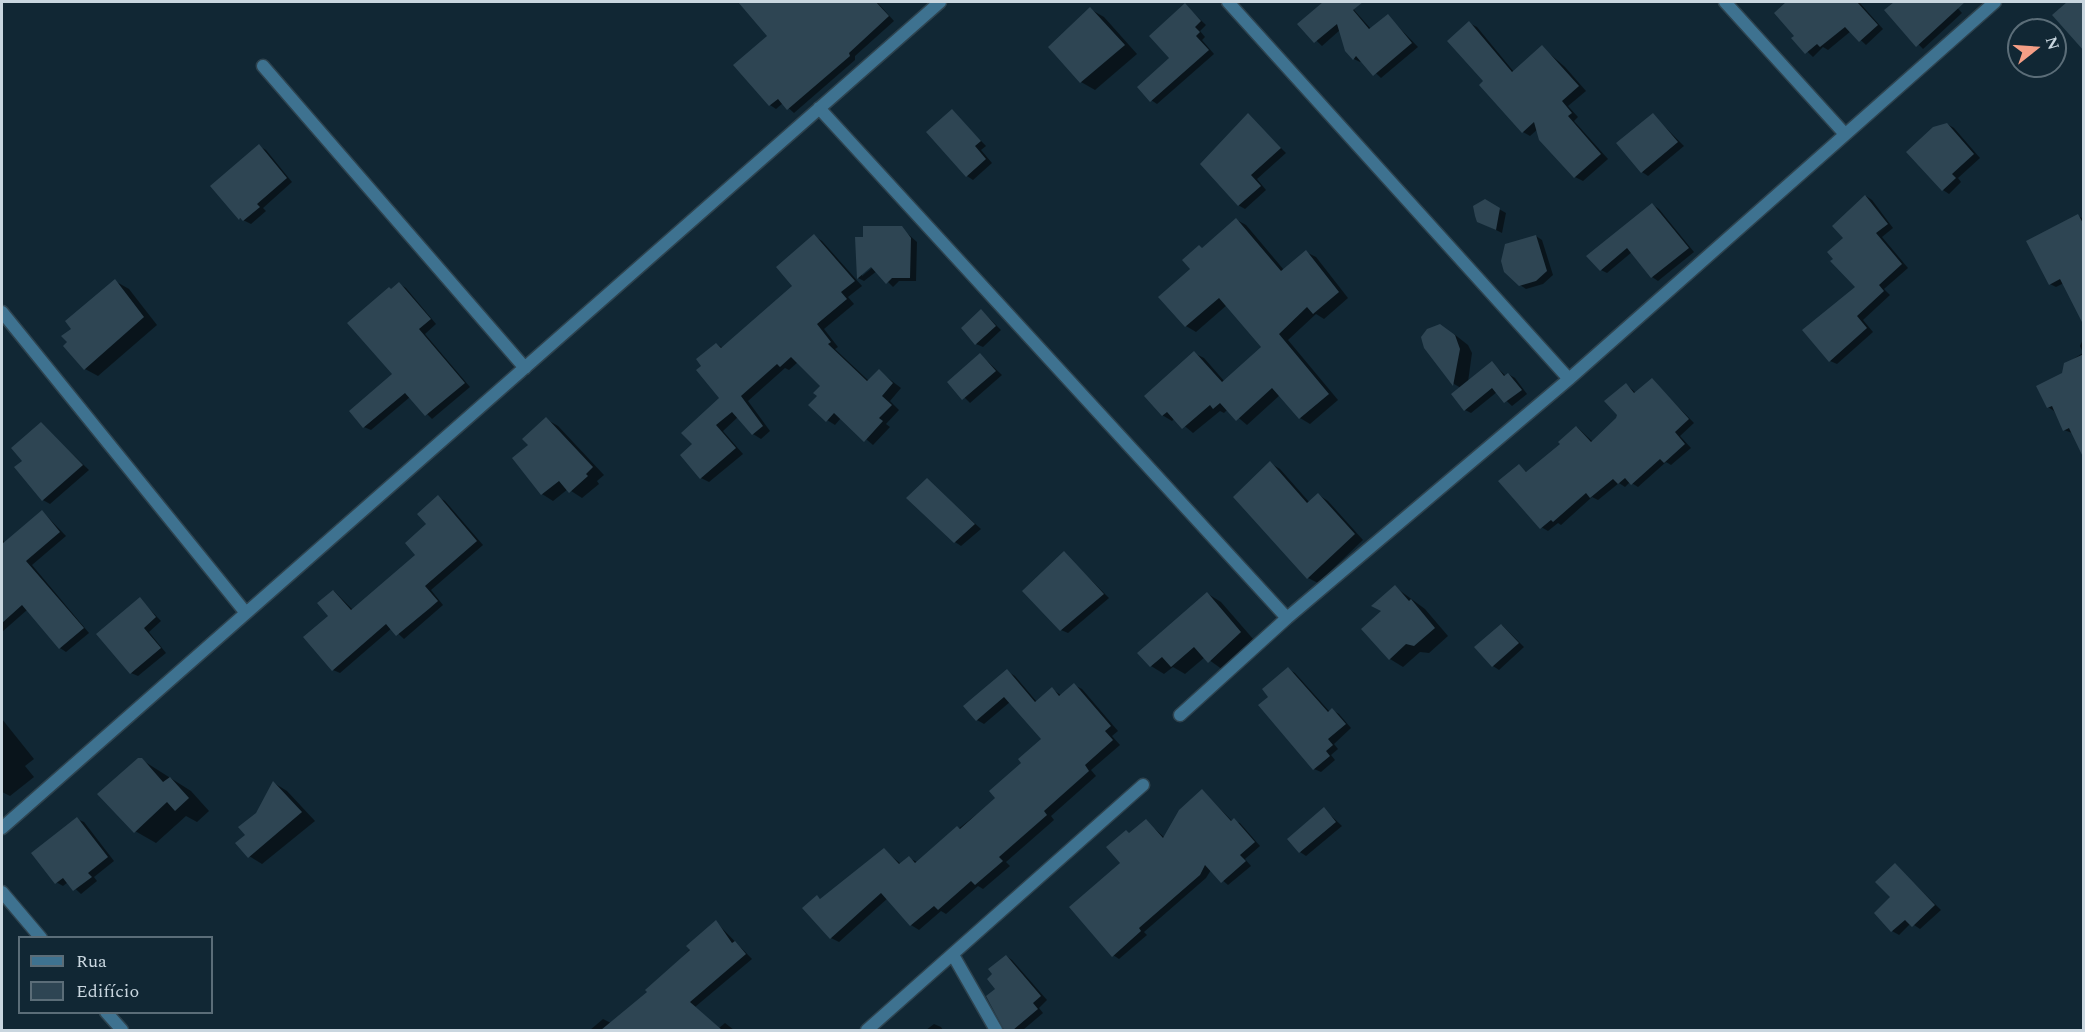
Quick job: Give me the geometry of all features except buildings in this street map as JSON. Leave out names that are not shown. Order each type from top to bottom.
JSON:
[{"type":"street","points":[[2,828],[940,2]]},
{"type":"street","points":[[1228,2],[1569,379]]},
{"type":"street","points":[[1725,2],[1844,133]]},
{"type":"street","points":[[1180,715],[1287,618],[1569,379],[1844,133],[1995,2]]},
{"type":"street","points":[[263,66],[525,368]]},
{"type":"street","points":[[819,108],[1287,618]]},
{"type":"street","points":[[2,312],[246,614]]},
{"type":"street","points":[[867,1030],[1143,785]]},
{"type":"street","points":[[2,892],[39,936]]},
{"type":"street","points":[[953,955],[996,1030]]},
{"type":"street","points":[[108,1014],[122,1030]]}]
